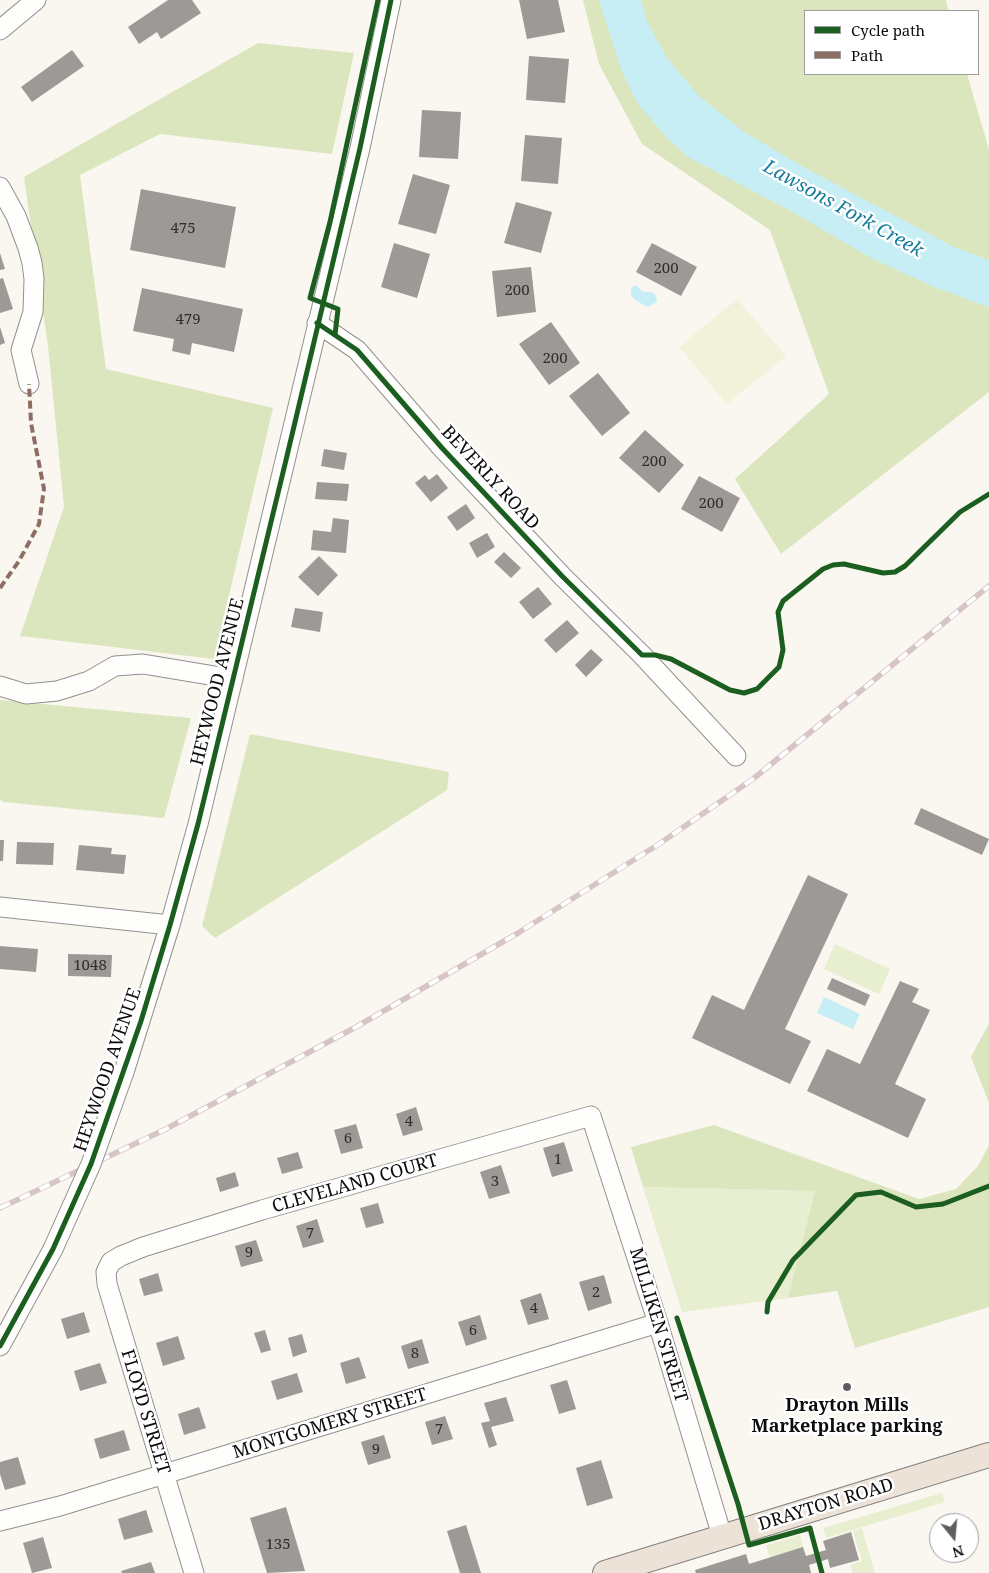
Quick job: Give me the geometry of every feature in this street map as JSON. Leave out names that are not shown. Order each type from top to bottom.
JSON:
[{"type":"main road","name":"DRAYTON ROAD","points":[[605,1573],[989,1455]]},
{"type":"street","points":[[0,30],[36,0]]},
{"type":"street","name":"HEYWOOD AVENUE","points":[[0,1346],[53,1249],[91,1164],[124,1072],[170,924],[198,824],[233,679],[360,148],[391,0]]},
{"type":"street","points":[[0,187],[16,216],[32,263],[34,279],[33,312],[21,350],[29,384]]},
{"type":"street","name":"BEVERLY ROAD","points":[[317,323],[357,350],[442,448],[562,576],[642,655],[736,756]]},
{"type":"street","points":[[0,686],[26,694],[57,691],[89,681],[115,666],[143,664],[233,679]]},
{"type":"street","points":[[0,908],[170,924]]},
{"type":"street","name":"CLEVELAND COURT","points":[[121,1256],[262,1210],[591,1116]]},
{"type":"street","name":"MILLIKEN STREET","points":[[591,1116],[658,1323],[722,1536]]},
{"type":"street","name":"FLOYD STREET","points":[[121,1256],[108,1267],[107,1284],[194,1573]]},
{"type":"street","name":"MONTGOMERY STREET","points":[[0,1521],[60,1506],[658,1323]]},
{"type":"green space","points":[[583,0],[947,0],[949,10],[804,10],[804,75],[967,75],[989,150],[989,392],[781,554],[735,479],[829,394],[770,230],[642,144],[599,64]]},
{"type":"green space","points":[[258,43],[354,53],[332,154],[160,134],[80,175],[106,369],[273,408],[214,659],[20,636],[64,507],[48,346],[24,177]]},
{"type":"green space","points":[[737,299],[786,356],[727,404],[679,347]]},
{"type":"green space","points":[[0,700],[191,718],[164,818],[4,802],[0,800]]},
{"type":"green space","points":[[250,734],[449,772],[447,790],[215,938],[202,926]]},
{"type":"green space","points":[[835,944],[890,969],[879,994],[824,969]]},
{"type":"green space","points":[[989,1023],[989,1103],[971,1057]]},
{"type":"green space","points":[[714,1125],[919,1199],[956,1189],[978,1166],[989,1145],[989,1307],[855,1348],[837,1291],[788,1298],[815,1191],[643,1187],[631,1147]]},
{"type":"green space","points":[[643,1187],[815,1191],[788,1298],[682,1312]]},
{"type":"green space","points":[[942,1493],[945,1502],[826,1538],[823,1528]]},
{"type":"green space","points":[[862,1528],[875,1573],[853,1573],[850,1565],[862,1561],[853,1531]]},
{"type":"green space","points":[[800,1535],[803,1547],[770,1558],[766,1545]]},
{"type":"water","name":"Lawsons Fork Creek","points":[[599,0],[641,0],[646,19],[667,58],[699,96],[744,132],[809,170],[954,247],[989,260],[989,307],[934,287],[871,258],[789,210],[688,157],[667,138],[638,104],[622,72]]},
{"type":"water","points":[[636,285],[643,292],[652,292],[656,296],[657,302],[647,307],[634,299],[631,294],[631,288]]},
{"type":"water","points":[[824,997],[860,1014],[853,1029],[817,1013]]},
{"type":"building","points":[[168,0],[192,0],[201,13],[161,39],[157,32],[139,44],[128,27]]},
{"type":"building","points":[[519,0],[558,0],[565,32],[527,39]]},
{"type":"building","points":[[72,50],[84,66],[32,102],[21,87]]},
{"type":"building","points":[[529,56],[569,59],[565,103],[526,100]]},
{"type":"building","points":[[422,110],[461,112],[458,159],[419,157]]},
{"type":"building","points":[[525,135],[562,138],[558,184],[521,181]]},
{"type":"building","points":[[413,174],[450,185],[436,234],[398,224]]},
{"type":"building","points":[[141,189],[236,207],[225,268],[130,250]]},
{"type":"building","points":[[516,202],[552,212],[541,253],[504,243]]},
{"type":"building","points":[[394,243],[430,254],[417,298],[381,287]]},
{"type":"building","points":[[652,243],[697,267],[681,296],[636,272]]},
{"type":"building","points":[[0,253],[5,269],[0,270]]},
{"type":"building","points":[[531,267],[536,312],[497,317],[492,271]]},
{"type":"building","points":[[3,278],[13,309],[0,313],[0,279]]},
{"type":"building","points":[[142,288],[243,309],[234,352],[192,343],[190,355],[172,351],[174,339],[133,331]]},
{"type":"building","points":[[551,322],[580,363],[549,385],[519,344]]},
{"type":"building","points":[[0,327],[5,343],[0,345]]},
{"type":"building","points":[[598,373],[630,413],[602,436],[569,396]]},
{"type":"building","points":[[645,430],[684,465],[659,493],[619,458]]},
{"type":"building","points":[[324,449],[347,453],[344,470],[321,466]]},
{"type":"building","points":[[437,474],[448,488],[431,502],[415,483],[425,475],[429,480]]},
{"type":"building","points":[[699,476],[740,498],[722,532],[681,509]]},
{"type":"building","points":[[317,482],[349,484],[347,501],[315,499]]},
{"type":"building","points":[[466,504],[475,518],[457,531],[447,517]]},
{"type":"building","points":[[333,518],[349,520],[346,553],[311,550],[313,530],[331,532]]},
{"type":"building","points":[[487,533],[495,547],[477,558],[469,543]]},
{"type":"building","points":[[504,552],[521,568],[511,578],[494,562]]},
{"type":"building","points":[[319,556],[338,575],[318,596],[298,577]]},
{"type":"building","points":[[538,587],[552,604],[533,619],[519,602]]},
{"type":"building","points":[[295,608],[323,612],[320,632],[291,627]]},
{"type":"building","points":[[567,620],[579,633],[556,653],[544,640]]},
{"type":"building","points":[[591,649],[603,660],[586,677],[575,665]]},
{"type":"building","points":[[921,808],[989,839],[982,855],[914,824]]},
{"type":"building","points":[[0,840],[4,840],[3,861],[0,861]]},
{"type":"building","points":[[17,842],[54,843],[53,865],[16,864]]},
{"type":"building","points":[[79,845],[112,848],[111,854],[126,855],[124,874],[76,870]]},
{"type":"building","points":[[808,875],[848,894],[785,1029],[811,1041],[790,1084],[692,1038],[712,995],[744,1010]]},
{"type":"building","points":[[0,946],[38,949],[36,972],[0,969]]},
{"type":"building","points":[[68,954],[112,955],[111,977],[68,976]]},
{"type":"building","points":[[832,978],[870,995],[865,1006],[827,989]]},
{"type":"building","points":[[900,981],[919,989],[912,1002],[930,1010],[895,1084],[926,1099],[908,1138],[807,1091],[827,1049],[860,1064]]},
{"type":"building","points":[[416,1107],[423,1130],[403,1136],[396,1114]]},
{"type":"building","points":[[356,1124],[363,1148],[341,1154],[334,1130]]},
{"type":"building","points":[[564,1142],[573,1171],[552,1177],[543,1148]]},
{"type":"building","points":[[298,1152],[303,1168],[282,1174],[277,1158]]},
{"type":"building","points":[[501,1165],[510,1193],[489,1199],[480,1172]]},
{"type":"building","points":[[235,1172],[239,1186],[220,1192],[216,1178]]},
{"type":"building","points":[[378,1203],[384,1223],[366,1228],[360,1208]]},
{"type":"building","points":[[317,1219],[324,1242],[303,1248],[296,1226]]},
{"type":"building","points":[[256,1240],[263,1261],[241,1267],[235,1246]]},
{"type":"building","points":[[158,1273],[163,1291],[144,1296],[139,1279]]},
{"type":"building","points":[[604,1275],[612,1303],[588,1311],[579,1282]]},
{"type":"building","points":[[541,1293],[549,1319],[528,1325],[520,1300]]},
{"type":"building","points":[[84,1312],[90,1332],[67,1339],[61,1319]]},
{"type":"building","points":[[480,1315],[487,1339],[466,1346],[458,1322]]},
{"type":"building","points":[[265,1330],[271,1350],[261,1353],[254,1333]]},
{"type":"building","points":[[302,1334],[307,1352],[293,1357],[288,1338]]},
{"type":"building","points":[[178,1336],[185,1359],[163,1366],[156,1343]]},
{"type":"building","points":[[422,1339],[429,1363],[408,1369],[401,1346]]},
{"type":"building","points":[[359,1357],[366,1378],[346,1384],[340,1363]]},
{"type":"building","points":[[100,1363],[107,1383],[80,1391],[74,1371]]},
{"type":"building","points":[[297,1373],[303,1392],[277,1400],[271,1381]]},
{"type":"building","points":[[567,1380],[576,1409],[559,1414],[550,1385]]},
{"type":"building","points":[[506,1397],[514,1421],[491,1427],[497,1445],[489,1448],[481,1423],[490,1421],[484,1403]]},
{"type":"building","points":[[199,1407],[206,1428],[184,1435],[178,1414]]},
{"type":"building","points":[[445,1416],[453,1439],[432,1445],[425,1422]]},
{"type":"building","points":[[124,1430],[130,1450],[100,1459],[94,1439]]},
{"type":"building","points":[[384,1435],[391,1458],[368,1465],[361,1442]]},
{"type":"building","points":[[18,1457],[26,1484],[5,1490],[0,1474],[0,1462]]},
{"type":"building","points":[[601,1460],[613,1498],[587,1506],[576,1468]]},
{"type":"building","points":[[286,1507],[305,1571],[267,1573],[250,1518]]},
{"type":"building","points":[[146,1510],[153,1532],[124,1540],[118,1519]]},
{"type":"building","points":[[466,1525],[481,1573],[460,1573],[447,1531]]},
{"type":"building","points":[[851,1532],[859,1560],[830,1568],[828,1559],[809,1565],[811,1573],[696,1573],[695,1570],[746,1554],[749,1564],[803,1547],[806,1556],[826,1550],[823,1541]]},
{"type":"building","points":[[43,1537],[52,1568],[32,1573],[23,1543]]},
{"type":"building","points":[[151,1562],[155,1573],[122,1573],[121,1571]]},
{"type":"railway","points":[[0,1208],[166,1129],[356,1027],[518,933],[659,844],[753,779],[989,586]]},
{"type":"marked path","points":[[0,588],[19,561],[39,524],[44,489],[31,423],[29,384]]},
{"type":"cycle path","points":[[335,335],[338,309],[310,298],[330,222],[378,0]]},
{"type":"cycle path","points":[[0,1346],[53,1249],[91,1164],[141,1021],[170,925],[198,824],[286,460],[360,148],[391,0]]},
{"type":"cycle path","points":[[317,323],[357,350],[442,448],[562,576],[642,655],[655,655],[671,659],[730,690],[744,693],[757,689],[779,667],[783,650],[778,612],[783,601],[823,569],[833,565],[844,564],[883,573],[895,572],[905,566],[960,512],[989,494]]},
{"type":"cycle path","points":[[767,1312],[768,1302],[793,1260],[856,1195],[881,1192],[916,1207],[943,1204],[989,1186]]},
{"type":"cycle path","points":[[677,1318],[738,1504],[749,1545],[810,1528],[822,1573]]},
{"type":"place","name":"Drayton Mills Marketplace parking","points":[[847,1387]]}]
